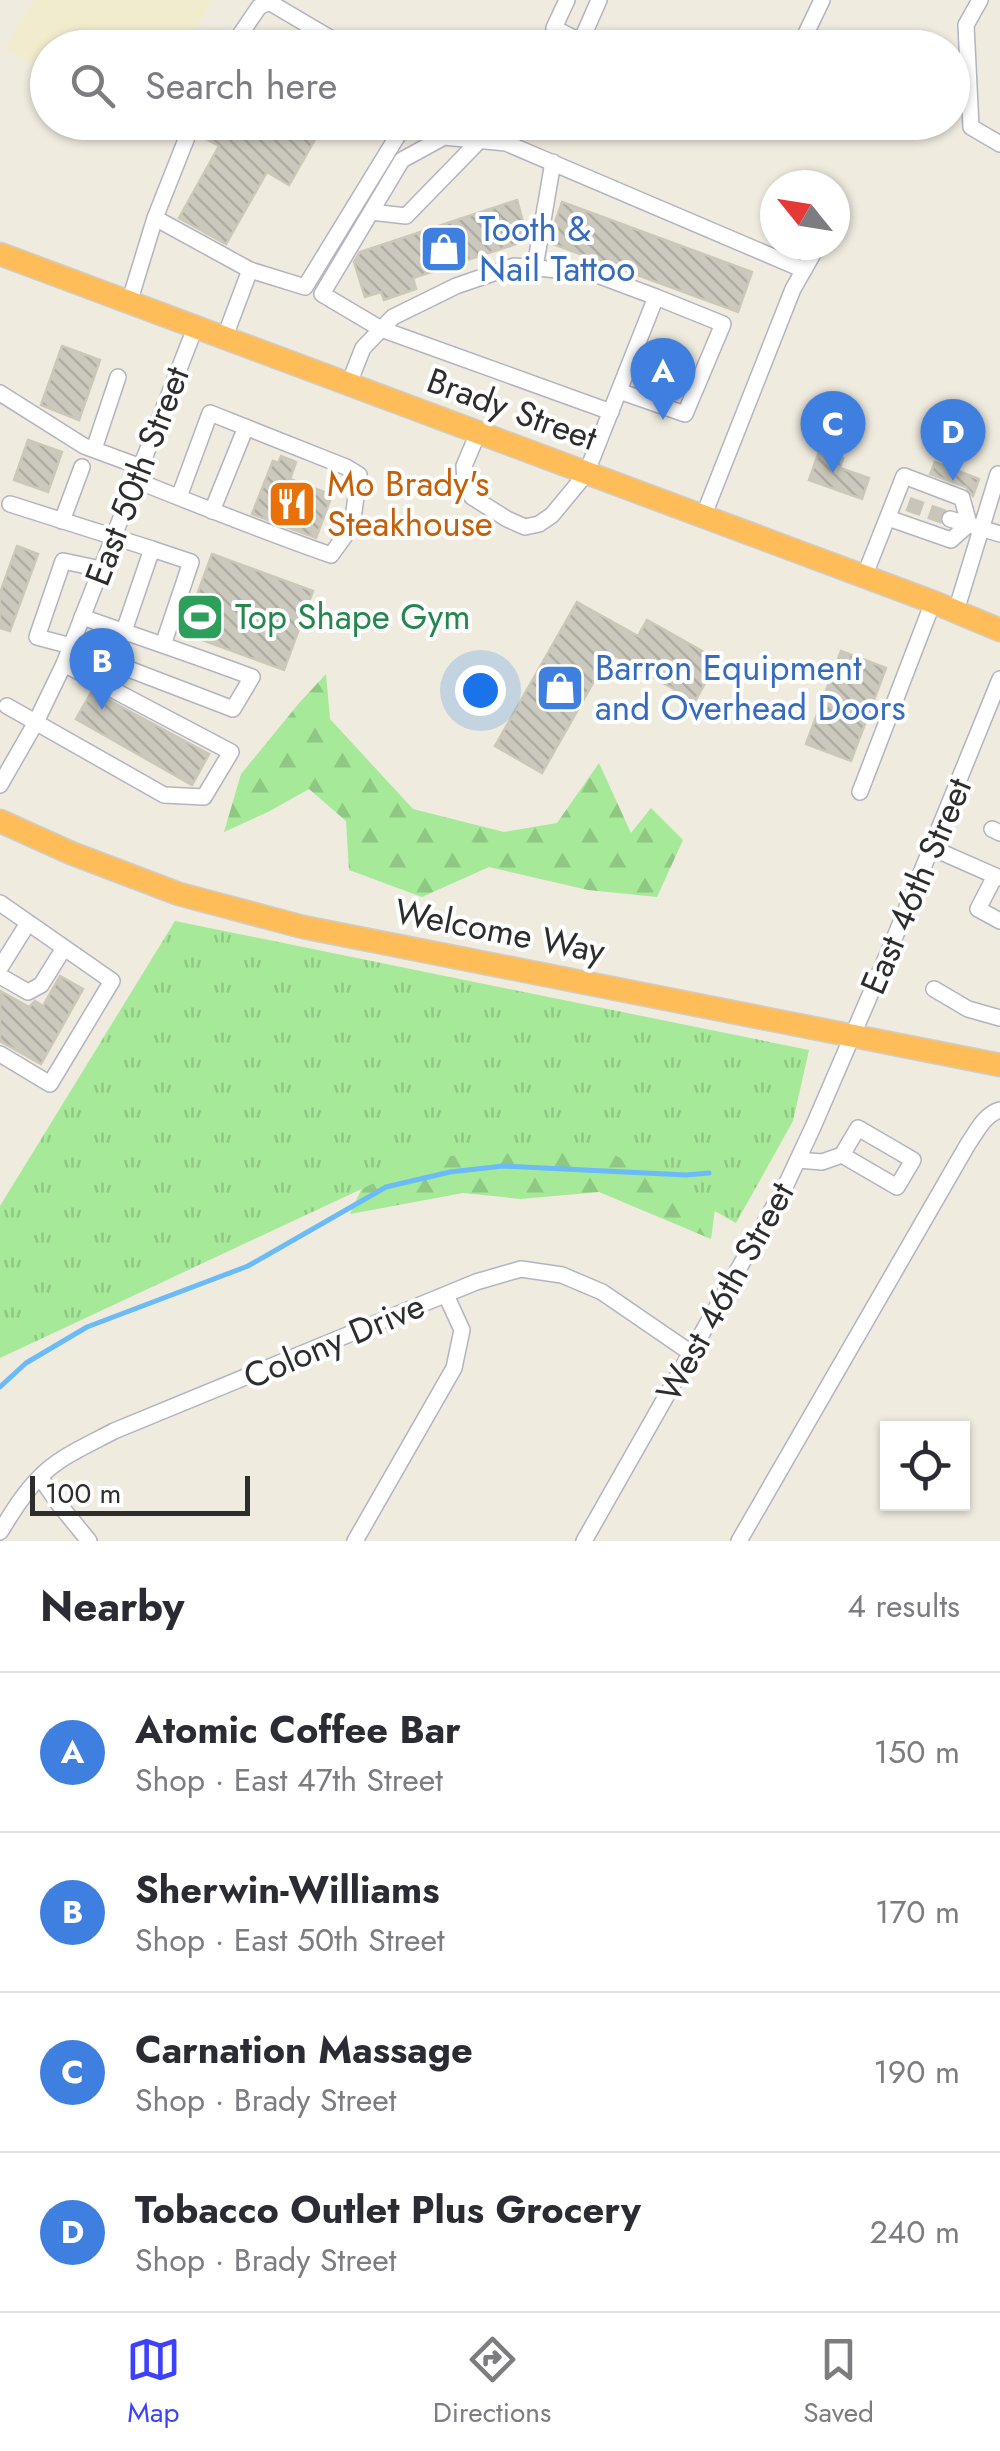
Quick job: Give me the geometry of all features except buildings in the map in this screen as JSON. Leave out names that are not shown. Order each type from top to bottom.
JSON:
[{"type":"highway","name":"Brady Street","points":[[0,254],[1000,630]]},
{"type":"highway","name":"Welcome Way","points":[[0,821],[179,894],[303,927],[1000,1065]]},
{"type":"street","points":[[558,30],[554,28],[567,0]]},
{"type":"street","points":[[591,30],[599,0]]},
{"type":"street","points":[[808,30],[822,0]]},
{"type":"street","points":[[966,30],[980,0]]},
{"type":"street","points":[[242,30],[258,7],[269,2],[317,30]]},
{"type":"street","points":[[970,128],[1000,144]]},
{"type":"street","points":[[129,303],[155,218],[186,140]]},
{"type":"street","points":[[155,218],[250,270],[305,286],[395,140]]},
{"type":"street","points":[[439,140],[402,160],[322,294],[382,329],[611,412]]},
{"type":"street","points":[[371,212],[406,216],[480,140],[506,143],[804,270]]},
{"type":"street","points":[[536,267],[553,162]]},
{"type":"street","points":[[702,517],[793,289],[810,260]]},
{"type":"street","points":[[348,386],[363,348],[393,317],[456,286],[514,266],[592,273],[722,324],[685,414],[619,392]]},
{"type":"street","points":[[224,340],[250,270]]},
{"type":"street","points":[[478,434],[464,466],[472,498],[525,526],[539,524],[586,474],[656,297]]},
{"type":"street","name":"East 50th Street","points":[[0,784],[64,664],[195,328]]},
{"type":"street","points":[[94,449],[118,376]]},
{"type":"street","points":[[0,393],[84,446],[178,497],[331,555],[352,526],[359,474],[210,413],[178,497]]},
{"type":"street","points":[[212,510],[246,427]]},
{"type":"street","points":[[62,521],[82,467]]},
{"type":"street","points":[[956,611],[975,527],[1000,475]]},
{"type":"street","points":[[864,576],[888,518],[902,502],[904,476],[962,498],[975,527]]},
{"type":"street","points":[[10,504],[191,562],[163,645]]},
{"type":"street","points":[[888,518],[951,540],[975,527]]},
{"type":"street","points":[[950,518],[1000,534]]},
{"type":"street","points":[[82,617],[123,631],[163,645],[252,677],[233,709],[112,662],[123,631],[152,549]]},
{"type":"street","points":[[71,646],[37,637],[63,561],[101,569]]},
{"type":"street","points":[[860,792],[933,602]]},
{"type":"street","points":[[6,706],[164,794],[204,797],[232,752],[64,664]]},
{"type":"street","name":"East 46th Street","points":[[852,1036],[1000,679]]},
{"type":"street","points":[[932,848],[998,877],[978,909],[1000,921]]},
{"type":"street","points":[[0,903],[112,981],[50,1084],[0,1054]]},
{"type":"street","points":[[28,923],[0,972],[28,992],[40,985],[64,948]]},
{"type":"street","points":[[934,989],[968,1009],[1000,1018]]},
{"type":"street","name":"West 46th Street","points":[[584,1541],[753,1247],[798,1160],[852,1036]]},
{"type":"street","points":[[739,1541],[968,1144],[986,1117],[1000,1110]]},
{"type":"street","points":[[798,1160],[822,1162],[842,1156],[858,1128],[914,1160],[897,1187],[842,1156]]},
{"type":"street","name":"Colony Drive","points":[[0,1532],[40,1476],[114,1431],[476,1282],[521,1270],[562,1276],[602,1292],[691,1353]]},
{"type":"street","points":[[355,1541],[454,1368],[462,1330],[446,1295]]},
{"type":"street","points":[[40,1476],[90,1541]]},
{"type":"shaded area","points":[[34,0],[213,0],[194,30],[30,30],[30,63],[5,48]]},
{"type":"green space","points":[[326,674],[330,719],[413,809],[504,832],[557,823],[599,763],[631,833],[651,808],[683,840],[657,897],[588,890],[489,867],[422,897],[349,870],[346,821],[309,789],[224,832],[241,774]]},
{"type":"green space","points":[[175,921],[809,1050],[793,1121],[736,1223],[604,1149],[430,1157],[0,1358],[0,1206]]},
{"type":"green space","points":[[725,1134],[711,1239],[599,1192],[521,1199],[463,1193],[350,1214],[379,1151]]},
{"type":"waterway","points":[[0,1387],[26,1363],[87,1327],[248,1266],[386,1187],[450,1172],[503,1166],[709,1173]]},
{"type":"tunnel","points":[[908,504],[950,519]]},
{"type":"place","name":"Tooth & Nail Tattoo","points":[[444,249]]},
{"type":"place","name":"Atomic Coffee Bar","points":[[663,420]]},
{"type":"place","name":"Carnation Massage","points":[[833,473]]},
{"type":"place","name":"Tobacco Outlet Plus Grocery","points":[[953,481]]},
{"type":"place","name":"Mo Brady's Steakhouse","points":[[292,504]]},
{"type":"place","name":"Top Shape Gym","points":[[200,617]]},
{"type":"place","name":"Barron Equipment and Overhead Doors","points":[[560,688]]},
{"type":"place","name":"Sherwin-Williams","points":[[102,710]]}]
